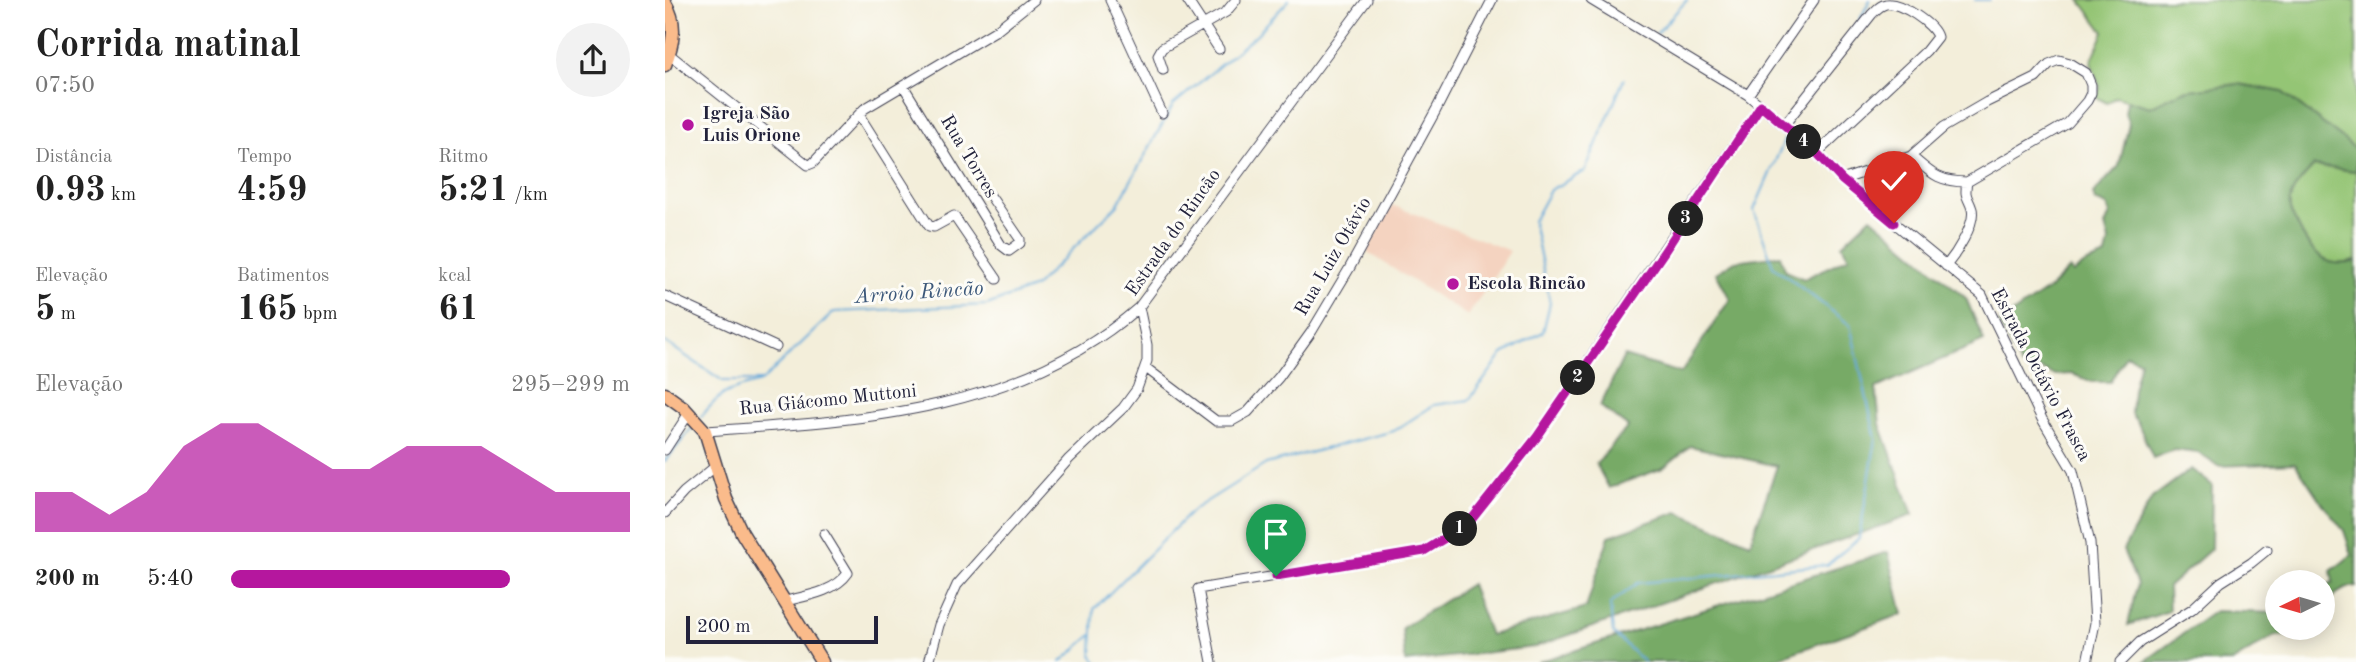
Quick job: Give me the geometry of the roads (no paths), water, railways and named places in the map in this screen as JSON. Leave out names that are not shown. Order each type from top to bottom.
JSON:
[{"type":"main road","points":[[665,3],[673,23],[674,37],[667,60]]},
{"type":"main road","points":[[665,394],[697,422],[742,533],[822,662]]},
{"type":"street","points":[[667,60],[808,165],[859,115],[995,31],[1034,0]]},
{"type":"street","points":[[1109,0],[1161,113]]},
{"type":"street","points":[[1187,0],[1219,49]]},
{"type":"street","points":[[1163,70],[1159,51],[1226,12],[1236,0]]},
{"type":"street","name":"Estrada do Rincão","points":[[1146,368],[1147,345],[1139,307],[1367,0]]},
{"type":"street","name":"Rua Luiz Otávio","points":[[1146,368],[1216,421],[1232,421],[1248,412],[1279,377],[1343,280],[1436,110],[1492,0]]},
{"type":"street","name":"Estrada Octávio Frasca","points":[[1591,0],[1748,95],[1817,153],[1842,180],[1982,295],[2042,419],[2073,471],[2090,543],[2095,623],[2087,662]]},
{"type":"street","points":[[1748,95],[1814,0]]},
{"type":"street","points":[[1784,125],[1872,14],[1883,5],[1903,7],[1932,27],[1936,34],[1935,40],[1817,153]]},
{"type":"street","points":[[1842,180],[1911,156],[1944,127],[2036,78],[2049,64],[2059,60],[2086,73],[2091,93],[2067,122],[1967,183],[1950,182],[1935,177],[1911,156]]},
{"type":"street","name":"Rua Torres","points":[[904,87],[1001,245],[1009,251],[1017,247],[1020,239],[989,194]]},
{"type":"street","points":[[1212,662],[1198,589],[1424,551],[1468,524],[1537,437],[1761,105]]},
{"type":"street","points":[[859,115],[929,226],[934,227],[954,216],[997,278]]},
{"type":"street","points":[[1946,266],[1972,222],[1972,210],[1965,196],[1967,183]]},
{"type":"street","points":[[665,296],[776,346]]},
{"type":"street","name":"Rua Giácomo Muttoni","points":[[697,422],[819,423],[868,417],[963,399],[1008,385],[1077,352],[1118,326],[1139,307]]},
{"type":"street","points":[[929,662],[939,625],[957,585],[1069,458],[1123,408],[1137,389],[1146,368]]},
{"type":"street","points":[[665,450],[697,422]]},
{"type":"street","points":[[665,513],[684,492],[716,466]]},
{"type":"street","points":[[785,601],[821,592],[845,578],[848,573],[824,534]]},
{"type":"street","points":[[2120,662],[2140,642],[2192,609],[2221,582],[2267,550]]},
{"type":"waterway","name":"Arroio Rincão","points":[[665,342],[723,381],[762,381],[834,312],[987,305],[1035,287],[1118,204],[1173,105],[1257,34],[1289,0]]},
{"type":"waterway","points":[[1657,33],[1687,0]]},
{"type":"waterway","points":[[1856,27],[1870,0]]},
{"type":"waterway","name":"Arroio Rincão","points":[[1975,0],[1990,0]]},
{"type":"waterway","points":[[1097,662],[1092,655],[1094,609],[1193,510],[1266,464],[1394,431],[1434,405],[1469,400],[1503,354],[1543,332],[1550,303],[1533,221],[1550,190],[1585,171],[1624,79]]},
{"type":"waterway","points":[[1644,662],[1613,633],[1610,604],[1638,583],[1827,565],[1859,538],[1876,439],[1850,325],[1773,266],[1754,210],[1787,134]]},
{"type":"waterway","points":[[701,417],[726,393],[760,382]]},
{"type":"waterway","points":[[665,461],[693,427]]},
{"type":"waterway","points":[[1061,662],[1092,635]]},
{"type":"place","name":"Igreja São Luis Orione","points":[[688,125]]},
{"type":"place","name":"Escola Rincão","points":[[1453,284]]}]
